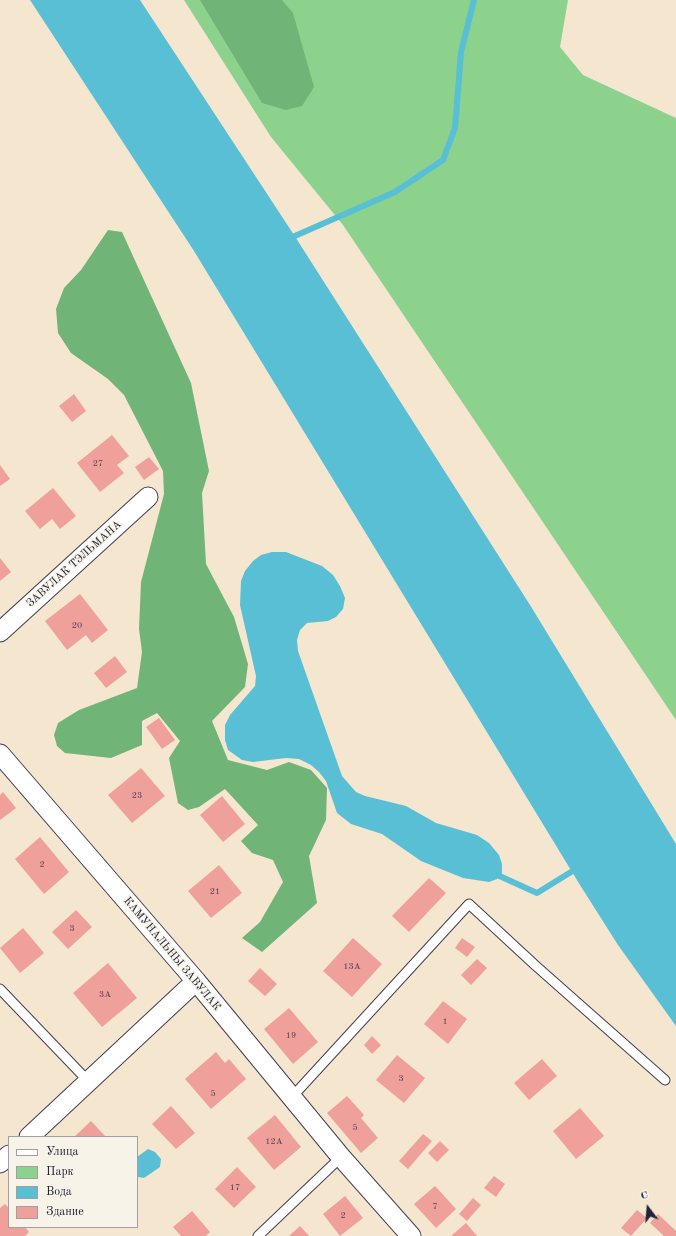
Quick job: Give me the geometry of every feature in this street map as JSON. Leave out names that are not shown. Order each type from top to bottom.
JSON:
[{"type":"street","name":"ЗАВУЛАК ТЭЛЬМАНА","points":[[0,632],[148,497]]},
{"type":"street","name":"КАМУНАЛЬНЫ ЗАВУЛАК","points":[[0,754],[196,981],[340,1157],[411,1236]]},
{"type":"street","points":[[30,1136],[196,981]]},
{"type":"street","points":[[0,1163],[8,1156]]},
{"type":"lane","points":[[292,1097],[469,904],[536,966],[665,1080]]},
{"type":"lane","points":[[0,989],[89,1082]]},
{"type":"lane","points":[[258,1236],[340,1157]]},
{"type":"green space","points":[[184,0],[568,0],[560,47],[583,75],[676,118],[676,720],[343,225],[271,137]]},
{"type":"green space","points":[[200,0],[282,0],[293,13],[314,87],[302,106],[286,110],[262,103]]},
{"type":"green space","points":[[108,230],[122,232],[191,383],[209,471],[202,493],[206,564],[234,617],[248,664],[245,687],[212,721],[228,760],[267,770],[289,762],[311,770],[327,788],[326,820],[309,856],[317,903],[262,952],[242,938],[260,922],[283,882],[273,860],[252,853],[241,841],[258,825],[225,789],[199,807],[188,810],[178,803],[169,758],[180,741],[157,713],[142,721],[142,745],[111,758],[65,753],[57,746],[54,735],[58,723],[79,710],[137,688],[142,652],[139,629],[141,582],[164,494],[163,471],[124,395],[108,379],[71,353],[58,333],[56,309],[64,288],[81,270]]},
{"type":"water","points":[[30,0],[140,0],[294,235],[530,605],[676,844],[676,1026],[618,945],[580,885],[194,251]]},
{"type":"water","points":[[272,552],[286,552],[322,566],[333,575],[345,598],[343,609],[336,617],[328,621],[307,623],[300,630],[297,640],[298,651],[342,776],[356,792],[365,796],[406,806],[436,823],[477,835],[489,843],[499,855],[502,864],[502,873],[497,879],[489,882],[463,878],[421,861],[382,834],[351,824],[337,813],[326,781],[319,772],[311,765],[299,759],[286,758],[253,762],[242,760],[228,750],[225,740],[225,725],[230,715],[255,686],[256,676],[240,605],[241,581],[245,571],[253,561],[261,555]]},
{"type":"water","points":[[148,1149],[155,1152],[161,1159],[160,1167],[144,1178],[138,1177],[138,1156]]},
{"type":"building","points":[[74,394],[86,411],[72,422],[59,406]]},
{"type":"building","points":[[112,435],[129,456],[117,465],[124,473],[100,492],[77,463]]},
{"type":"building","points":[[149,457],[159,469],[144,480],[135,467]]},
{"type":"building","points":[[0,465],[10,479],[0,486]]},
{"type":"building","points":[[53,488],[76,516],[60,529],[52,519],[40,529],[25,511]]},
{"type":"building","points":[[0,558],[11,572],[0,581]]},
{"type":"building","points":[[80,594],[108,630],[92,643],[86,635],[67,650],[45,621]]},
{"type":"building","points":[[115,656],[127,672],[106,688],[94,673]]},
{"type":"building","points":[[159,718],[175,740],[162,749],[146,727]]},
{"type":"building","points":[[141,768],[165,796],[132,823],[108,795]]},
{"type":"building","points":[[3,792],[16,808],[0,820],[0,795]]},
{"type":"building","points":[[222,796],[245,824],[223,842],[200,815]]},
{"type":"building","points":[[40,837],[69,872],[44,894],[15,859]]},
{"type":"building","points":[[219,865],[242,893],[211,918],[188,891]]},
{"type":"building","points":[[429,878],[446,893],[409,932],[392,916]]},
{"type":"building","points":[[76,910],[92,927],[68,949],[52,932]]},
{"type":"building","points":[[23,928],[44,953],[20,973],[0,948]]},
{"type":"building","points":[[353,938],[382,964],[352,997],[323,971]]},
{"type":"building","points":[[462,938],[475,947],[467,957],[455,948]]},
{"type":"building","points":[[477,959],[487,968],[471,985],[461,975]]},
{"type":"building","points":[[108,963],[137,998],[102,1027],[73,993]]},
{"type":"building","points":[[260,968],[277,984],[265,996],[248,981]]},
{"type":"building","points":[[443,1001],[467,1019],[448,1044],[424,1024]]},
{"type":"building","points":[[289,1008],[318,1042],[293,1064],[264,1029]]},
{"type":"building","points":[[372,1036],[381,1045],[372,1054],[364,1045]]},
{"type":"building","points":[[216,1052],[225,1063],[229,1059],[246,1079],[211,1109],[185,1079]]},
{"type":"building","points":[[397,1055],[425,1078],[404,1103],[376,1080]]},
{"type":"building","points":[[542,1059],[557,1076],[529,1100],[514,1083]]},
{"type":"building","points":[[347,1096],[364,1115],[361,1118],[378,1138],[361,1153],[327,1113]]},
{"type":"building","points":[[171,1106],[195,1133],[176,1149],[152,1124]]},
{"type":"building","points":[[580,1108],[604,1136],[576,1159],[553,1131]]},
{"type":"building","points":[[275,1115],[301,1147],[274,1170],[247,1138]]},
{"type":"building","points":[[91,1121],[105,1136],[75,1136]]},
{"type":"building","points":[[423,1134],[432,1141],[408,1169],[399,1161]]},
{"type":"building","points":[[440,1141],[449,1150],[437,1162],[428,1153]]},
{"type":"building","points":[[237,1167],[256,1187],[234,1208],[215,1189]]},
{"type":"building","points":[[494,1176],[505,1184],[496,1197],[484,1188]]},
{"type":"building","points":[[435,1186],[456,1209],[436,1228],[414,1204]]},
{"type":"building","points":[[345,1196],[363,1218],[340,1236],[323,1214]]},
{"type":"building","points":[[473,1198],[481,1205],[467,1221],[459,1214]]},
{"type":"building","points":[[5,1204],[8,1207],[8,1228],[26,1228],[29,1232],[25,1236],[0,1236],[0,1208]]},
{"type":"building","points":[[637,1210],[647,1218],[631,1236],[621,1228]]},
{"type":"building","points":[[192,1211],[210,1232],[206,1236],[181,1236],[173,1227]]},
{"type":"building","points":[[658,1214],[676,1231],[676,1236],[664,1236],[650,1223]]},
{"type":"building","points":[[466,1223],[477,1236],[451,1236]]},
{"type":"building","points":[[300,1226],[309,1236],[289,1236]]},
{"type":"waterway","points":[[288,239],[395,192],[443,160],[455,128],[461,52],[474,0]]},
{"type":"waterway","points":[[493,873],[537,893],[579,867]]}]
